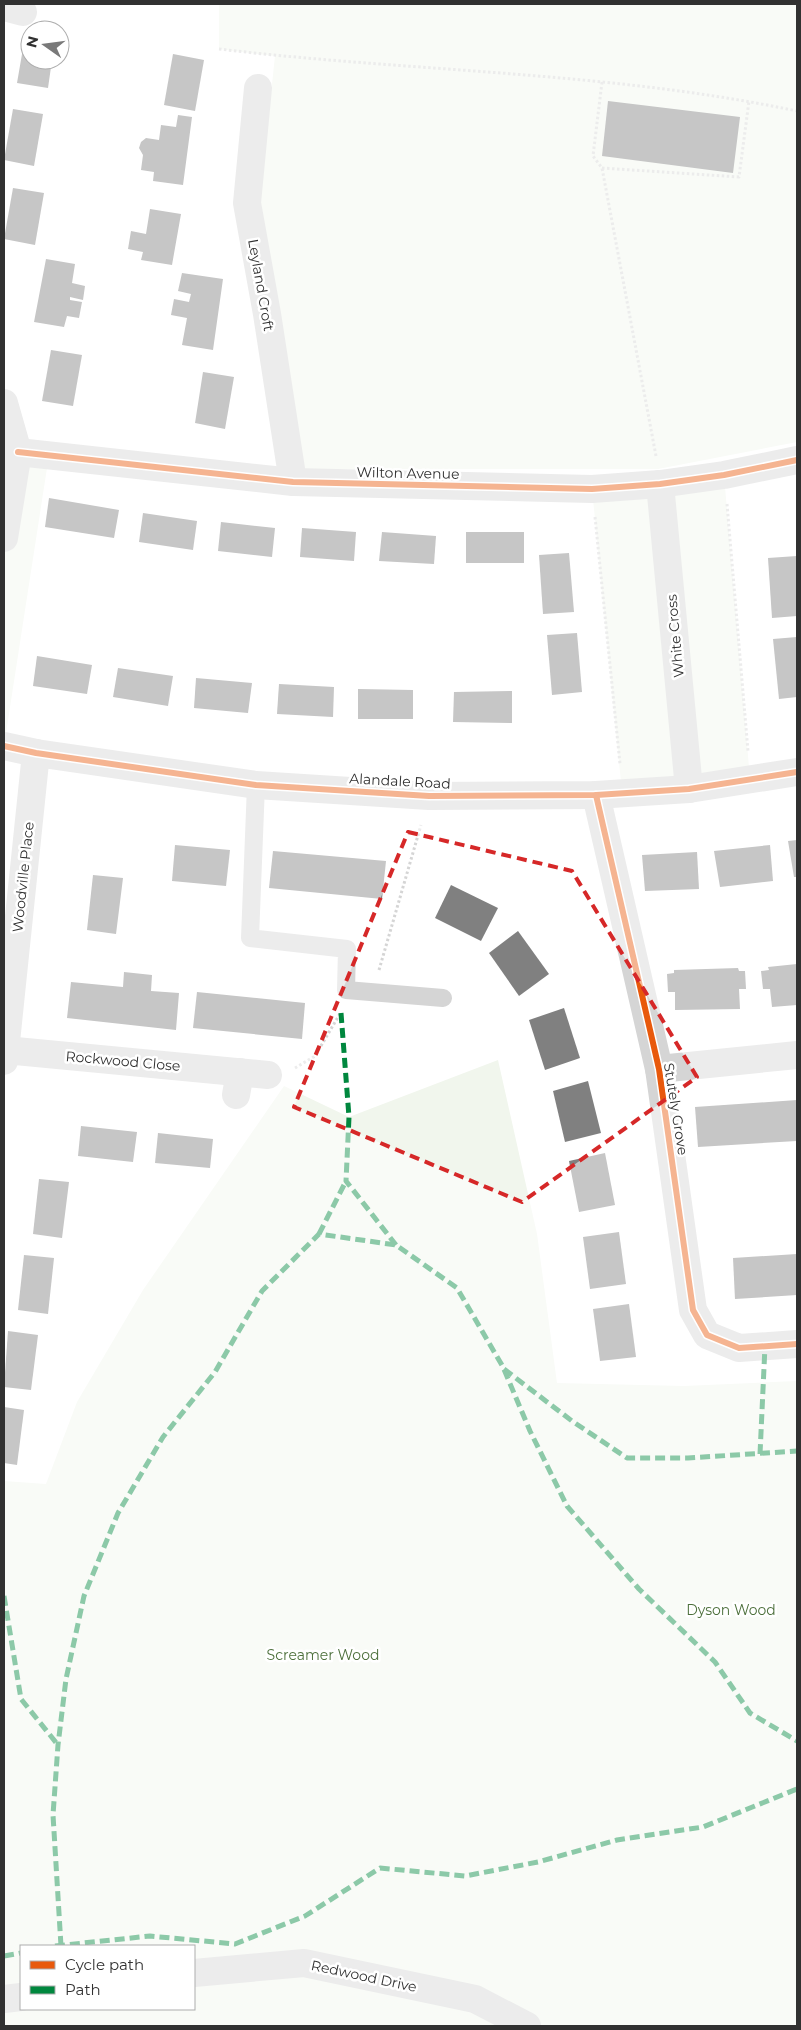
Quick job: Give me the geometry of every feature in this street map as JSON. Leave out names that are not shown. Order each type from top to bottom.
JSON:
[{"type":"street","name":"Leyland Croft","points":[[258,88],[247,203],[293,482]]},
{"type":"street","points":[[4,403],[18,452],[4,538]]},
{"type":"street","name":"Wilton Avenue","points":[[18,452],[293,482],[592,489],[660,484],[724,475],[797,460]]},
{"type":"street","name":"White Cross","points":[[660,484],[689,789]]},
{"type":"street","name":"Alandale Road","points":[[4,746],[256,785],[429,796],[596,795],[689,789],[797,772]]},
{"type":"street","name":"Woodville Place","points":[[5,1055],[36,752]]},
{"type":"street","name":"Stutely Grove","points":[[596,795],[659,1068],[693,1310],[707,1335],[739,1348],[797,1344]]},
{"type":"street","name":"Rockwood Close","points":[[5,1055],[238,1083],[268,1075]]},
{"type":"street","points":[[659,1068],[797,1055]]},
{"type":"street","name":"Redwood Drive","points":[[195,1973],[304,1963],[475,1999],[527,2026]]},
{"type":"street","points":[[4,1999],[20,1997]]},
{"type":"lane","points":[[256,785],[250,938],[347,949],[346,990],[443,998]]},
{"type":"path","points":[[219,49],[275,56],[602,82],[748,101],[797,111]]},
{"type":"path","points":[[602,82],[593,156],[602,168],[660,484]]},
{"type":"path","points":[[602,168],[739,177],[748,101]]},
{"type":"path","points":[[724,475],[750,780]]},
{"type":"path","points":[[592,489],[622,792]]},
{"type":"path","points":[[372,992],[429,796]]},
{"type":"path","points":[[268,1075],[288,1072],[315,1056],[341,1013],[346,990]]},
{"type":"highlighted area","points":[[408,832],[572,871],[697,1077],[522,1202],[294,1107]]},
{"type":"green space","points":[[219,4],[797,4],[797,442],[658,469],[303,469],[260,197],[275,56],[219,49]]},
{"type":"green space","points":[[18,452],[49,455],[4,746],[4,538]]},
{"type":"green space","points":[[724,475],[750,779],[622,792],[592,489]]},
{"type":"green space","name":"Screamer Wood","points":[[498,1060],[537,1234],[557,1383],[684,1386],[797,1381],[797,2026],[4,2026],[4,1481],[46,1484],[77,1402],[143,1290],[284,1086],[349,1117]]},
{"type":"building","points":[[173,54],[204,60],[195,111],[164,105]]},
{"type":"building","points":[[20,66],[20,70],[51,70],[48,88],[17,83]]},
{"type":"building","points":[[608,101],[740,117],[733,173],[602,156]]},
{"type":"building","points":[[13,109],[43,114],[34,166],[4,160]]},
{"type":"building","points":[[178,115],[192,117],[183,185],[153,181],[154,172],[141,170],[143,155],[139,148],[141,142],[146,138],[159,140],[161,125],[176,127]]},
{"type":"building","points":[[13,188],[44,193],[35,245],[4,239]]},
{"type":"building","points":[[150,209],[181,214],[172,265],[141,260],[143,252],[128,249],[131,231],[146,234]]},
{"type":"building","points":[[46,259],[75,264],[72,283],[85,286],[83,300],[70,297],[70,300],[82,302],[79,318],[67,316],[64,327],[34,322]]},
{"type":"building","points":[[182,273],[223,279],[213,350],[182,345],[187,318],[171,315],[174,299],[189,302],[191,294],[178,291]]},
{"type":"building","points":[[51,350],[82,355],[73,406],[42,401]]},
{"type":"building","points":[[203,372],[234,377],[225,429],[195,423]]},
{"type":"building","points":[[49,498],[119,510],[114,538],[45,527]]},
{"type":"building","points":[[143,513],[197,521],[193,550],[139,542]]},
{"type":"building","points":[[221,522],[275,528],[272,557],[218,551]]},
{"type":"building","points":[[302,528],[356,532],[354,561],[300,557]]},
{"type":"building","points":[[382,532],[436,536],[434,564],[379,561]]},
{"type":"building","points":[[466,532],[524,532],[524,563],[466,563]]},
{"type":"building","points":[[569,553],[574,612],[543,614],[539,555]]},
{"type":"building","points":[[797,556],[797,616],[772,618],[768,558]]},
{"type":"building","points":[[577,633],[582,692],[552,695],[547,635]]},
{"type":"building","points":[[797,637],[797,697],[779,699],[773,639]]},
{"type":"building","points":[[37,656],[92,665],[87,694],[33,686]]},
{"type":"building","points":[[118,668],[173,676],[168,706],[113,697]]},
{"type":"building","points":[[196,678],[252,683],[248,713],[194,708]]},
{"type":"building","points":[[279,684],[334,687],[333,717],[277,714]]},
{"type":"building","points":[[358,689],[413,690],[413,719],[358,719]]},
{"type":"building","points":[[512,691],[512,723],[453,722],[454,692]]},
{"type":"building","points":[[797,840],[797,877],[794,877],[788,841]]},
{"type":"building","points":[[175,845],[230,850],[226,886],[172,881]]},
{"type":"building","points":[[770,845],[773,881],[720,887],[714,851]]},
{"type":"building","points":[[273,851],[386,861],[382,899],[269,888]]},
{"type":"building","points":[[697,852],[699,889],[645,891],[642,855]]},
{"type":"building","points":[[93,875],[123,878],[116,934],[87,930]]},
{"type":"building","points":[[451,885],[498,908],[481,941],[435,918]]},
{"type":"building","points":[[518,931],[549,974],[519,996],[489,953]]},
{"type":"building","points":[[797,964],[797,1005],[772,1007],[770,989],[763,989],[761,971],[769,970],[768,967]]},
{"type":"building","points":[[738,968],[739,971],[745,971],[746,989],[739,989],[740,1009],[675,1010],[675,992],[668,992],[667,974],[674,973],[674,970]]},
{"type":"building","points":[[124,972],[152,975],[151,991],[179,993],[176,1030],[67,1018],[71,982],[123,987]]},
{"type":"building","points":[[197,992],[305,1003],[302,1039],[193,1028]]},
{"type":"building","points":[[564,1008],[580,1058],[545,1070],[529,1020]]},
{"type":"building","points":[[588,1081],[601,1133],[565,1142],[553,1091]]},
{"type":"building","points":[[797,1100],[797,1141],[698,1147],[695,1107]]},
{"type":"building","points":[[81,1126],[137,1132],[133,1162],[78,1156]]},
{"type":"building","points":[[158,1133],[213,1139],[210,1168],[155,1163]]},
{"type":"building","points":[[605,1153],[615,1205],[579,1212],[569,1161]]},
{"type":"building","points":[[39,1179],[69,1182],[62,1238],[33,1234]]},
{"type":"building","points":[[619,1232],[626,1284],[590,1289],[583,1237]]},
{"type":"building","points":[[797,1254],[797,1295],[735,1299],[733,1258]]},
{"type":"building","points":[[24,1255],[54,1258],[48,1314],[18,1310]]},
{"type":"building","points":[[629,1304],[636,1357],[600,1361],[593,1309]]},
{"type":"building","points":[[8,1331],[38,1335],[31,1390],[4,1387]]},
{"type":"building","points":[[4,1407],[24,1410],[17,1465],[4,1463]]},
{"type":"marked path","points":[[341,1013],[349,1117],[346,1181],[396,1245]]},
{"type":"marked path","points":[[319,1234],[346,1181]]},
{"type":"marked path","points":[[61,1945],[53,1815],[58,1745],[66,1679],[84,1596],[118,1513],[163,1437],[215,1372],[262,1291],[319,1234],[396,1245],[457,1288],[503,1367],[530,1431],[567,1506],[639,1589],[715,1662],[750,1713],[797,1741]]},
{"type":"marked path","points":[[760,1454],[765,1346]]},
{"type":"marked path","points":[[504,1369],[572,1421],[627,1458],[688,1458],[797,1451]]},
{"type":"marked path","points":[[4,1596],[21,1699],[58,1745]]},
{"type":"marked path","points":[[64,1945],[150,1936],[235,1944],[305,1916],[380,1868],[465,1876],[538,1862],[617,1840],[703,1827],[797,1789]]},
{"type":"marked path","points":[[4,1956],[20,1953]]},
{"type":"cycle path","points":[[18,452],[293,482],[592,489],[660,484],[724,475],[797,460]]},
{"type":"cycle path","points":[[4,746],[36,753],[256,785],[429,796],[596,795],[689,789],[797,772]]},
{"type":"cycle path","points":[[596,795],[659,1069],[693,1310],[707,1335],[739,1348],[797,1344]]},
{"type":"park label","name":"Dyson Wood","points":[[731,1610]]}]
